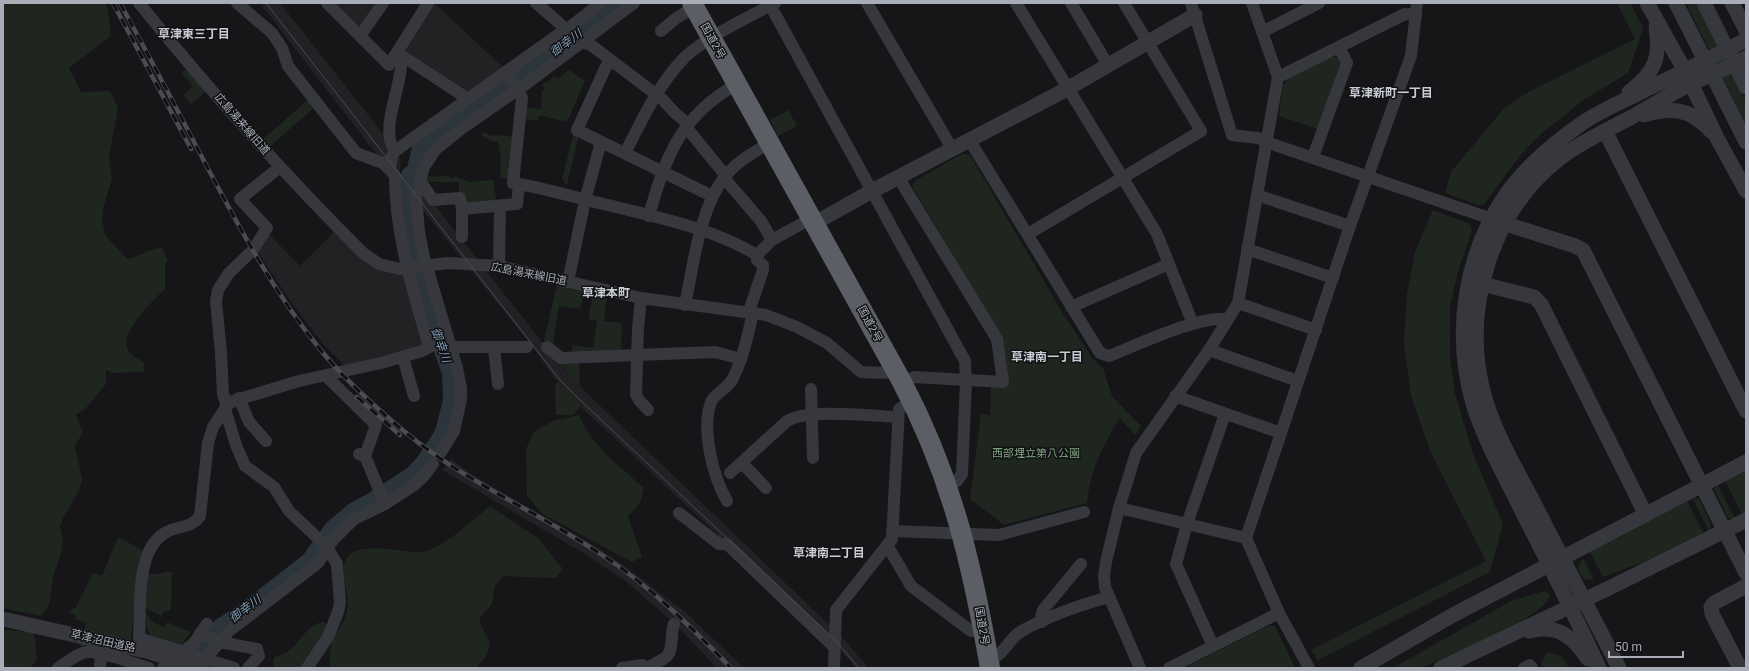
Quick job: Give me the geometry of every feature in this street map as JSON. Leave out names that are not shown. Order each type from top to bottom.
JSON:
[{"type":"highway","name":"国道2号","points":[[693,5],[912,401],[948,484],[963,534],[976,587],[990,665]]},
{"type":"street","name":"広島湯来線旧道","points":[[139,3],[179,52],[280,167],[363,253],[379,264],[400,269],[448,263],[499,266],[642,298],[685,305],[751,312],[773,317],[827,343],[861,372],[966,381],[1003,382],[997,339],[898,177]]},
{"type":"street","points":[[237,3],[272,33],[282,48],[288,66],[356,153],[383,163],[395,176],[395,197],[408,268],[430,346]]},
{"type":"street","points":[[327,3],[389,66],[428,3]]},
{"type":"street","points":[[360,36],[383,3]]},
{"type":"street","points":[[536,3],[568,31],[582,41],[591,45],[656,94],[687,126],[725,177],[761,221],[772,240]]},
{"type":"street","points":[[390,170],[392,156],[395,151],[506,74],[558,34],[568,31],[601,3]]},
{"type":"street","points":[[441,452],[454,431],[461,399],[459,379],[424,266],[416,196],[424,167],[436,149],[634,3]]},
{"type":"street","points":[[867,3],[953,150]]},
{"type":"street","points":[[1016,3],[1067,89],[1157,234],[1193,324]]},
{"type":"street","points":[[1071,3],[1108,65]]},
{"type":"street","points":[[1028,234],[1201,131],[1124,3]]},
{"type":"street","points":[[1140,668],[1108,597],[1104,576],[1119,508],[1136,453],[1208,350],[1238,303],[1278,77],[1252,3]]},
{"type":"street","points":[[1262,32],[1319,3]]},
{"type":"street","points":[[1309,668],[1279,613],[1246,538],[1350,226],[1411,56],[1417,3]]},
{"type":"street","points":[[1676,3],[1746,142]]},
{"type":"street","points":[[1704,3],[1746,86]]},
{"type":"street","points":[[1732,3],[1746,30]]},
{"type":"street","points":[[1742,3],[1746,6]]},
{"type":"street","points":[[625,153],[656,94],[684,58],[712,39],[772,4],[965,361],[966,381],[962,474],[957,481],[948,484]]},
{"type":"street","points":[[1647,4],[1691,68],[1698,82],[1717,138],[1746,191]]},
{"type":"street","points":[[1619,668],[1584,600],[1556,562],[1483,432],[1474,406],[1466,372],[1463,335],[1467,291],[1477,255],[1492,219],[1510,190],[1530,166],[1565,136],[1636,86],[1646,77],[1654,66],[1658,39],[1655,23],[1647,4]]},
{"type":"street","points":[[661,31],[693,5]]},
{"type":"street","points":[[757,255],[772,240],[803,223],[822,219],[898,177],[953,150],[1067,89],[1147,42],[1193,9],[1232,135],[1258,138],[1368,177],[1575,246],[1582,250],[1746,573]]},
{"type":"street","points":[[1278,77],[1405,14],[1416,15]]},
{"type":"street","points":[[1593,116],[1742,43]]},
{"type":"street","points":[[1313,157],[1347,63],[1339,47]]},
{"type":"street","points":[[395,151],[390,145],[390,120],[402,65],[398,53]]},
{"type":"street","points":[[398,53],[468,99]]},
{"type":"street","points":[[1599,668],[1570,606],[1556,562],[1488,408],[1479,372],[1477,345],[1477,318],[1482,284],[1490,257],[1506,224],[1527,191],[1551,166],[1571,150],[1605,131],[1745,58]]},
{"type":"street","points":[[609,60],[577,130],[712,196]]},
{"type":"street","points":[[506,74],[522,98],[513,183],[702,230],[730,240],[757,255]]},
{"type":"street","points":[[650,216],[661,172],[687,126],[710,102],[737,84]]},
{"type":"street","points":[[1626,120],[1659,111],[1684,111],[1705,125],[1717,138]]},
{"type":"street","points":[[1605,131],[1746,411]]},
{"type":"street","points":[[970,141],[1100,354],[1109,356],[1193,324],[1218,317],[1228,319]]},
{"type":"street","points":[[568,282],[585,200],[601,142]]},
{"type":"street","points":[[685,305],[702,230],[712,196],[725,177],[747,156],[770,143]]},
{"type":"street","points":[[280,167],[240,199],[266,228],[255,247],[229,273],[218,290],[216,302],[223,394],[236,445],[245,466],[274,487],[289,511],[325,546],[337,564],[340,603],[328,637],[307,668]]},
{"type":"street","points":[[420,181],[433,200],[460,198],[462,209],[462,237]]},
{"type":"street","points":[[462,209],[517,204],[519,184]]},
{"type":"street","points":[[1257,195],[1350,226]]},
{"type":"street","points":[[499,266],[500,206]]},
{"type":"street","points":[[1247,249],[1333,278]]},
{"type":"street","points":[[726,501],[718,483],[711,459],[708,433],[711,404],[731,382],[741,358],[751,312],[763,270],[763,266],[757,260],[757,255]]},
{"type":"street","points":[[1071,307],[1169,264]]},
{"type":"street","points":[[1482,284],[1534,297],[1542,304],[1645,514]]},
{"type":"street","points":[[642,298],[638,328],[636,394],[648,410]]},
{"type":"street","points":[[1238,303],[1316,330]]},
{"type":"street","points":[[58,668],[82,653],[107,655],[124,654],[129,651],[139,638],[144,560],[153,544],[163,534],[189,526],[196,522],[200,516],[208,442],[213,428],[226,408],[239,398],[299,381],[403,357],[422,351],[430,346],[494,348],[527,347]]},
{"type":"street","points":[[547,347],[560,358],[715,352],[741,358]]},
{"type":"street","points":[[494,348],[498,384]]},
{"type":"street","points":[[1208,350],[1298,381]]},
{"type":"street","points":[[403,357],[414,396]]},
{"type":"street","points":[[326,376],[376,425],[362,455],[382,499]]},
{"type":"street","points":[[811,389],[813,458]]},
{"type":"street","points":[[1175,396],[1281,433]]},
{"type":"street","points":[[239,398],[249,422],[266,441]]},
{"type":"street","points":[[834,668],[834,622],[838,604],[892,539],[899,408],[912,401]]},
{"type":"street","points":[[1213,646],[1176,564],[1187,524],[1225,414]]},
{"type":"street","points":[[730,473],[787,421],[795,417],[812,415],[898,417]]},
{"type":"street","points":[[1361,668],[1453,615],[1746,462]]},
{"type":"street","points":[[742,463],[766,488]]},
{"type":"street","points":[[193,668],[229,631],[318,563],[325,546],[354,519],[382,499],[419,481],[433,464]]},
{"type":"street","points":[[1119,508],[1246,538]]},
{"type":"street","points":[[892,531],[999,535],[1084,512]]},
{"type":"street","points":[[679,513],[719,544],[727,544],[834,647]]},
{"type":"street","points":[[1441,668],[1584,600],[1746,520]]},
{"type":"street","points":[[887,545],[911,586],[971,631],[983,631]]},
{"type":"street","points":[[1042,622],[1041,618],[1045,607],[1081,564]]},
{"type":"street","points":[[1740,668],[1712,614],[1711,607],[1714,603],[1746,586]]},
{"type":"street","points":[[990,665],[998,658],[1019,633],[1088,602],[1108,597]]},
{"type":"street","points":[[1169,668],[1279,613]]},
{"type":"street","name":"草津沼田道路","points":[[10,621],[150,652],[201,668]]},
{"type":"street","points":[[647,668],[667,656],[670,652],[672,629],[674,624]]},
{"type":"street","points":[[1495,641],[1548,628],[1560,632],[1578,645],[1594,668]]},
{"type":"street","points":[[164,668],[194,643],[203,631],[219,641],[257,649],[259,656],[248,668]]},
{"type":"street","points":[[139,638],[234,668]]},
{"type":"street","points":[[100,668],[107,655]]},
{"type":"street","points":[[107,655],[149,668]]},
{"type":"street","points":[[622,668],[642,665],[644,668]]},
{"type":"street","points":[[1524,668],[1530,665],[1532,668]]},
{"type":"shaded area","points":[[260,3],[280,3],[388,140],[388,145],[401,160],[399,177],[370,146]]},
{"type":"shaded area","points":[[331,3],[379,3],[361,28],[356,28]]},
{"type":"shaded area","points":[[434,3],[505,69],[469,93],[405,50]]},
{"type":"shaded area","points":[[416,181],[567,374],[839,634],[869,668],[856,668],[838,647],[581,407],[559,384],[528,341],[413,198]]},
{"type":"shaded area","points":[[335,231],[407,274],[425,342],[421,348],[347,368],[324,345],[293,305],[256,249],[268,233],[300,266]]},
{"type":"shaded area","points":[[451,459],[473,475],[601,550],[634,573],[685,612],[744,668],[717,668],[676,625],[628,583],[583,553],[442,470]]},
{"type":"green space","points":[[3,3],[105,3],[108,10],[111,36],[69,68],[81,92],[110,91],[118,108],[109,158],[112,179],[104,205],[102,220],[105,235],[127,259],[153,249],[162,248],[168,260],[165,264],[165,289],[133,324],[126,341],[128,351],[145,365],[143,372],[113,373],[106,370],[106,384],[86,408],[76,415],[83,432],[75,446],[82,480],[79,491],[64,516],[60,526],[63,539],[61,553],[53,577],[49,605],[41,616],[3,608]]},
{"type":"green space","points":[[1617,3],[1630,3],[1643,28],[1628,73],[1585,99],[1541,134],[1518,158],[1484,204],[1478,205],[1445,193],[1451,172],[1505,107],[1530,91],[1635,39]]},
{"type":"green space","points":[[1686,3],[1697,3],[1746,101],[1746,125]]},
{"type":"green space","points":[[1332,56],[1337,58],[1340,63],[1318,129],[1279,116],[1283,85],[1288,78]]},
{"type":"green space","points":[[187,69],[206,91],[191,104],[183,95],[193,86],[182,73]]},
{"type":"green space","points":[[569,70],[585,81],[567,122],[539,115],[538,121],[521,119],[523,107],[541,109],[542,90],[545,90],[542,85],[555,76],[558,79]]},
{"type":"green space","points":[[311,97],[317,105],[268,148],[262,140]]},
{"type":"green space","points":[[788,110],[797,126],[778,136],[770,120]]},
{"type":"green space","points":[[574,131],[579,134],[567,185],[564,184],[565,180],[562,179]]},
{"type":"green space","points":[[483,132],[491,136],[496,135],[515,137],[511,179],[500,178],[501,158],[498,142],[492,141],[481,135]]},
{"type":"green space","name":"西部埋立第八公園","points":[[962,154],[970,155],[1062,312],[1093,359],[1103,368],[1112,396],[1141,426],[1135,435],[1120,418],[1103,448],[1094,468],[1087,503],[1004,525],[970,499],[981,414],[990,415],[991,386],[1008,386],[1004,347],[999,334],[912,186],[916,180]]},
{"type":"green space","points":[[448,176],[453,179],[455,176],[469,182],[493,180],[497,204],[464,207],[459,196],[459,182],[426,182],[425,177]]},
{"type":"green space","points":[[1433,210],[1470,224],[1472,231],[1459,268],[1450,305],[1450,356],[1455,394],[1473,454],[1503,524],[1490,572],[1318,660],[1311,650],[1486,561],[1430,451],[1411,395],[1404,343],[1407,294],[1415,252]]},
{"type":"green space","points":[[557,284],[585,291],[580,309],[559,306],[553,345],[556,346],[555,350],[544,340]]},
{"type":"green space","points":[[594,293],[607,296],[604,321],[622,323],[621,353],[571,355],[573,345],[593,348],[597,321],[590,320],[590,317],[588,317]]},
{"type":"green space","points":[[579,359],[580,388],[556,360]]},
{"type":"green space","points":[[558,382],[581,406],[573,415],[556,415],[555,384]]},
{"type":"green space","points":[[579,415],[591,436],[607,455],[644,488],[640,503],[628,516],[642,557],[632,562],[541,513],[527,495],[526,449],[534,432],[553,421]]},
{"type":"green space","points":[[1746,470],[1746,514],[1743,516],[1725,481]]},
{"type":"green space","points":[[1718,485],[1735,518],[1728,518],[1715,491],[1715,488]]},
{"type":"green space","points":[[1692,497],[1699,499],[1711,524],[1709,532]]},
{"type":"green space","points":[[1686,499],[1704,534],[1664,554],[1603,577],[1590,552],[1609,539]]},
{"type":"green space","points":[[490,506],[539,539],[563,569],[556,578],[503,576],[495,586],[492,604],[480,617],[480,623],[490,643],[487,655],[476,668],[331,668],[330,656],[332,642],[344,621],[348,605],[344,581],[344,568],[345,562],[350,554],[358,550],[368,548],[414,552],[429,550],[438,546],[457,533]]},
{"type":"green space","points":[[118,537],[144,551],[138,563],[131,639],[128,644],[92,645],[82,647],[79,644],[86,623],[75,619],[76,615],[68,612],[76,607],[92,575],[94,573],[102,576]]},
{"type":"green space","points":[[1583,558],[1594,580],[1583,579],[1577,568]]},
{"type":"green space","points":[[172,572],[171,610],[162,613],[162,616],[145,608],[148,573],[158,574]]},
{"type":"green space","points":[[1544,591],[1550,594],[1546,602],[1536,612],[1503,631],[1468,648],[1424,666],[1414,668],[1393,668],[1511,601]]},
{"type":"green space","points":[[145,612],[154,623],[165,627],[167,622],[191,632],[180,646],[158,639],[150,633],[147,628]]},
{"type":"green space","points":[[324,622],[327,624],[323,637],[301,668],[274,668],[273,661],[275,657],[290,650],[311,628]]},
{"type":"green space","points":[[1268,626],[1275,626],[1295,668],[1184,668]]},
{"type":"green space","points":[[3,630],[34,632],[37,659],[31,668],[3,668]]},
{"type":"green space","points":[[1548,652],[1561,656],[1569,668],[1543,668],[1541,663]]},
{"type":"water","points":[[606,3],[628,3],[426,157],[405,198],[408,163],[413,143]]},
{"type":"waterway","name":"御幸川","points":[[181,666],[205,646],[221,627],[246,611],[310,561],[333,529],[353,512],[378,498],[413,475],[425,462],[441,438],[445,429],[452,400],[451,373],[429,309],[413,253],[405,198],[410,175]]},
{"type":"tram line","points":[[266,3],[560,380],[834,639],[859,668]]},
{"type":"railway","points":[[113,3],[191,149]]},
{"type":"railway","points":[[120,3],[244,235],[302,326],[339,371],[382,413],[428,450],[477,482],[578,539],[620,567],[685,622],[731,668]]},
{"type":"railway","points":[[357,397],[400,435]]},
{"type":"district","name":"草津東三丁目","points":[[194,34]]},
{"type":"district","name":"草津新町一丁目","points":[[1391,93]]},
{"type":"district","name":"草津本町","points":[[606,293]]},
{"type":"district","name":"草津南一丁目","points":[[1047,357]]},
{"type":"district","name":"草津南二丁目","points":[[829,553]]}]
